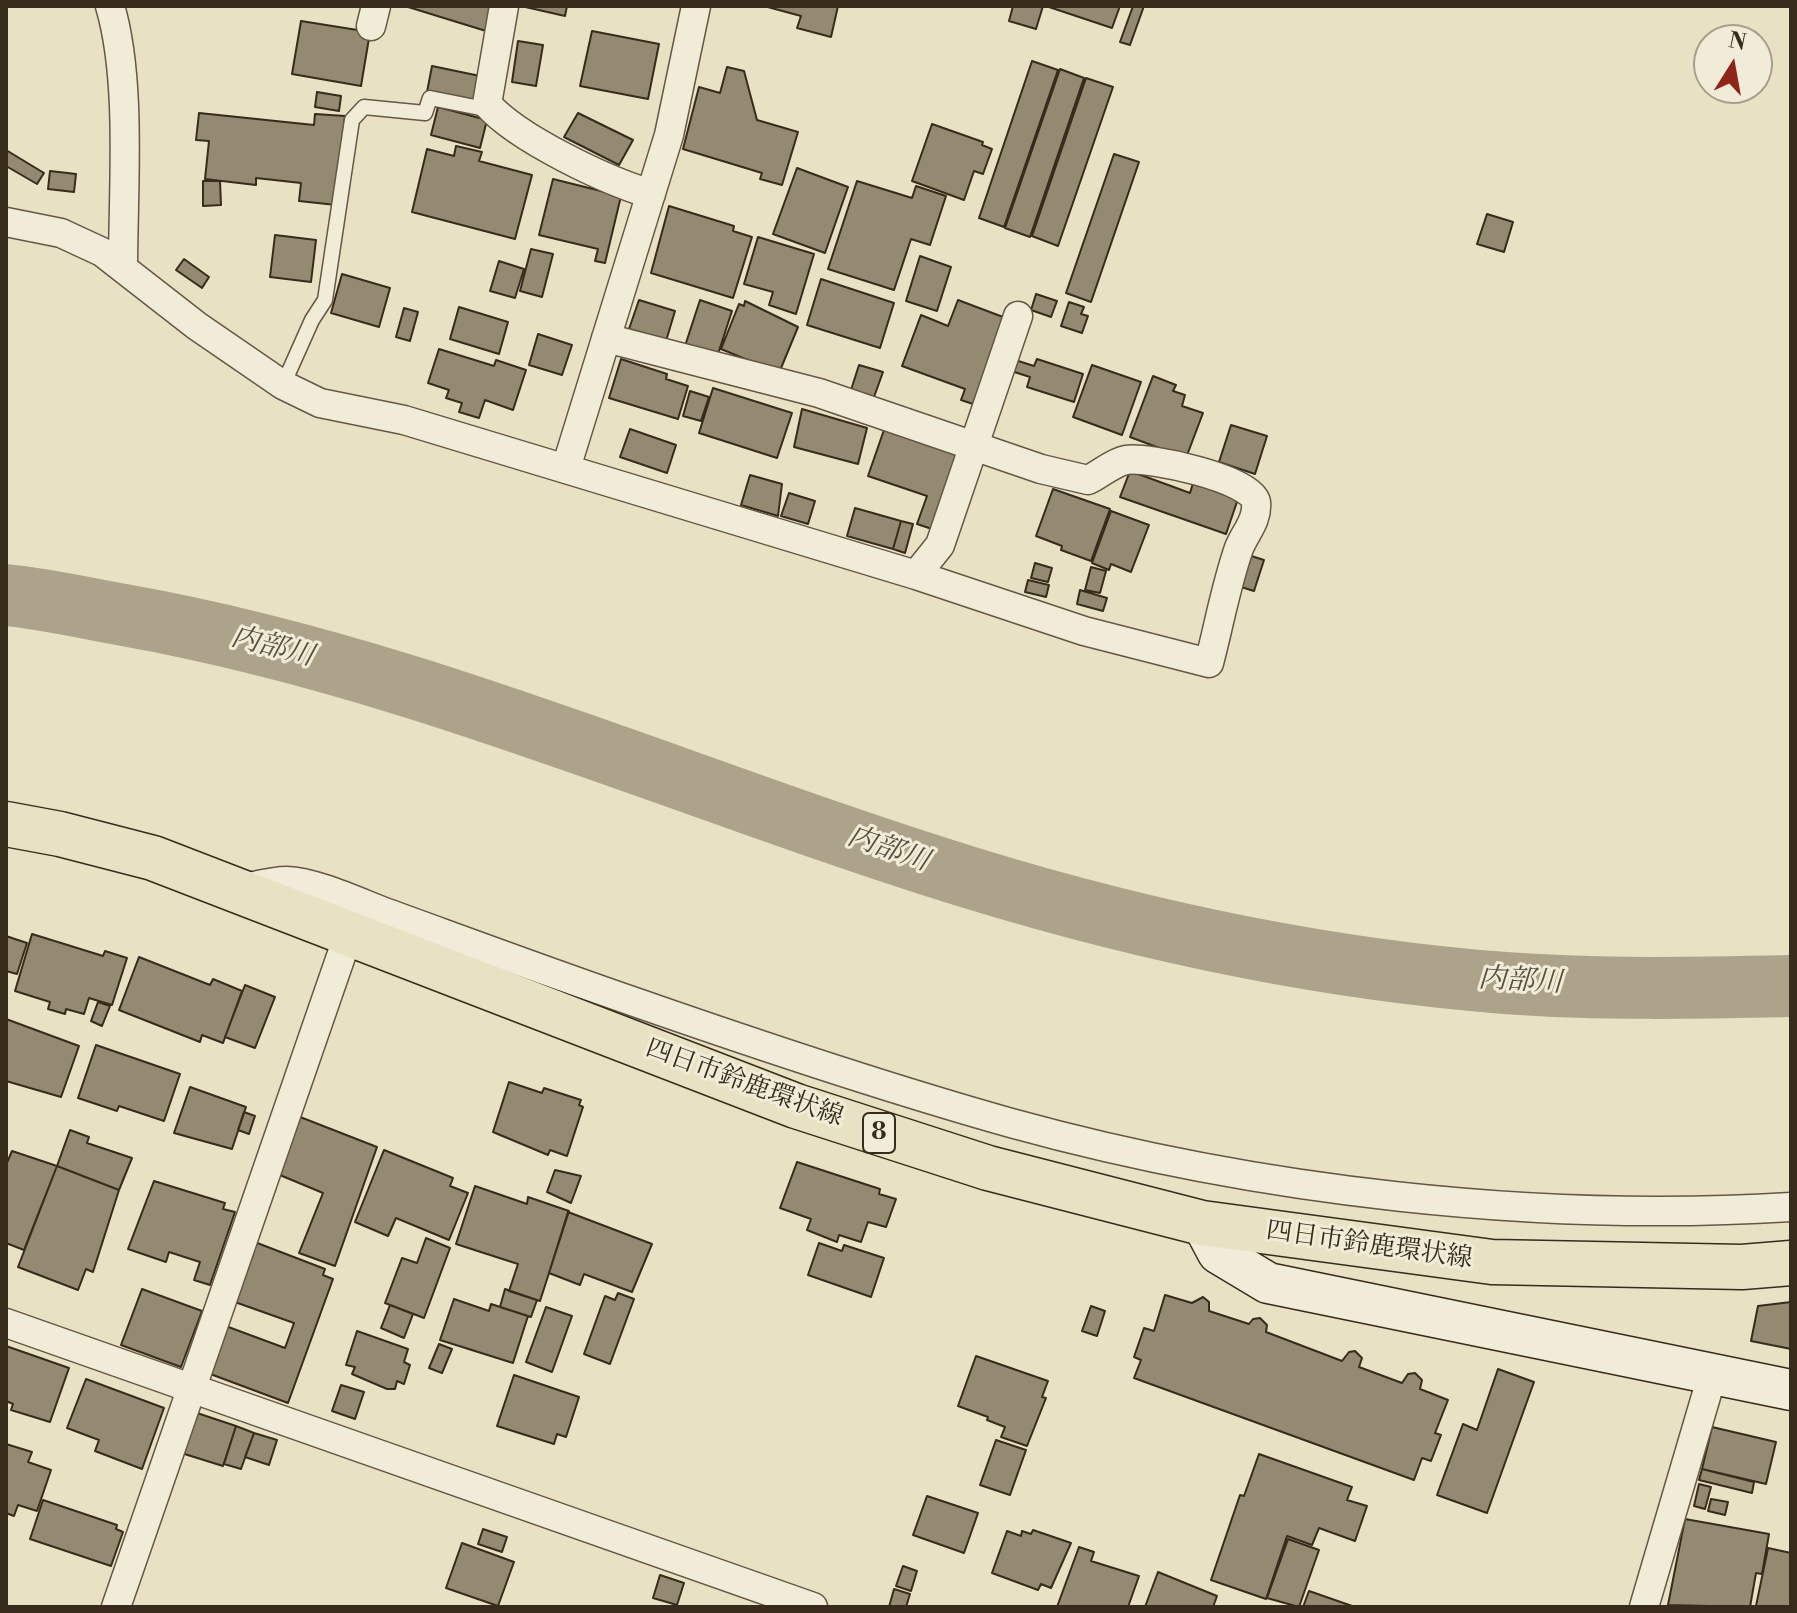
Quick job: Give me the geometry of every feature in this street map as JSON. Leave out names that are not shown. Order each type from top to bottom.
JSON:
[{"type":"main road","name":"四日市鈴鹿環状線","points":[[6,824],[60,834],[153,858],[238,889],[348,936],[796,1106],[988,1168],[1202,1223],[1492,1262],[1742,1267],[1791,1263]]},
{"type":"street","points":[[110,6],[115,24],[124,128],[123,268]]},
{"type":"street","points":[[504,6],[487,104],[617,184],[651,194]]},
{"type":"street","points":[[566,468],[669,135],[696,6]]},
{"type":"street","points":[[6,222],[61,233],[102,252],[283,385],[320,403],[404,420],[916,575],[1084,631],[1209,663],[1240,547],[1253,520],[1256,503],[1253,493],[1243,485],[1207,474],[1128,459],[1088,480],[1041,469],[973,443],[819,393],[606,338]]},
{"type":"street","points":[[916,575],[940,545],[1018,316]]},
{"type":"street","points":[[238,889],[289,881],[304,885],[631,1001],[831,1067],[1014,1123],[1217,1169],[1397,1197],[1548,1207],[1699,1213],[1791,1207]]},
{"type":"street","points":[[116,1607],[348,936]]},
{"type":"street","points":[[1202,1223],[1218,1253],[1268,1283],[1791,1390]]},
{"type":"street","points":[[6,1323],[193,1386],[813,1607]]},
{"type":"street","points":[[1644,1607],[1712,1376]]},
{"type":"lane","points":[[283,385],[312,320],[325,300],[352,120],[357,111],[364,107],[425,113],[430,98],[494,111]]},
{"type":"building","points":[[405,6],[493,6],[486,31]]},
{"type":"building","points":[[521,6],[567,6],[565,16]]},
{"type":"building","points":[[764,6],[838,6],[831,37],[797,28],[801,16]]},
{"type":"building","points":[[1013,6],[1043,6],[1036,29],[1009,21]]},
{"type":"building","points":[[1046,6],[1120,6],[1112,28]]},
{"type":"building","points":[[1133,6],[1144,6],[1130,45],[1120,42]]},
{"type":"building","points":[[301,21],[370,32],[361,86],[292,74]]},
{"type":"building","points":[[592,31],[659,44],[648,99],[580,86]]},
{"type":"building","points":[[518,41],[543,45],[536,86],[512,82]]},
{"type":"building","points":[[1032,61],[1058,70],[1004,227],[979,218]]},
{"type":"building","points":[[432,66],[480,76],[475,102],[427,92]]},
{"type":"building","points":[[727,67],[744,71],[757,120],[798,132],[782,185],[760,179],[762,173],[683,149],[699,87],[720,93]]},
{"type":"building","points":[[1060,69],[1084,78],[1030,237],[1005,228]]},
{"type":"building","points":[[1086,78],[1113,87],[1058,246],[1032,236]]},
{"type":"building","points":[[317,92],[341,96],[339,111],[315,107]]},
{"type":"building","points":[[438,107],[487,120],[480,148],[431,135]]},
{"type":"building","points":[[199,113],[314,125],[315,114],[345,116],[336,205],[299,201],[301,183],[256,178],[256,185],[205,179],[209,141],[196,140]]},
{"type":"building","points":[[578,113],[633,140],[619,165],[564,137]]},
{"type":"building","points":[[932,124],[983,142],[982,145],[992,149],[983,174],[974,171],[964,200],[912,181]]},
{"type":"building","points":[[456,146],[482,152],[479,161],[532,175],[515,239],[412,212],[427,149],[454,156]]},
{"type":"building","points":[[6,150],[44,173],[37,184],[6,166]]},
{"type":"building","points":[[1114,154],[1139,162],[1091,302],[1066,293]]},
{"type":"building","points":[[797,168],[848,187],[825,253],[773,234]]},
{"type":"building","points":[[50,171],[76,174],[74,192],[48,189]]},
{"type":"building","points":[[553,179],[621,196],[605,263],[595,261],[598,249],[539,235]]},
{"type":"building","points":[[203,181],[220,181],[221,205],[203,206]]},
{"type":"building","points":[[857,181],[912,198],[916,186],[946,196],[930,245],[911,239],[894,290],[828,269]]},
{"type":"building","points":[[669,206],[734,226],[733,231],[752,237],[733,298],[651,273]]},
{"type":"building","points":[[1487,214],[1513,222],[1504,252],[1477,244]]},
{"type":"building","points":[[275,235],[316,240],[311,282],[270,277]]},
{"type":"building","points":[[758,237],[814,254],[796,314],[769,305],[773,292],[744,284]]},
{"type":"building","points":[[531,249],[553,254],[542,297],[520,291]]},
{"type":"building","points":[[920,256],[951,267],[937,311],[906,301]]},
{"type":"building","points":[[184,259],[209,277],[202,288],[176,270]]},
{"type":"building","points":[[499,261],[524,269],[515,298],[490,291]]},
{"type":"building","points":[[342,274],[390,288],[379,327],[331,313]]},
{"type":"building","points":[[821,279],[894,303],[880,348],[807,325]]},
{"type":"building","points":[[1036,294],[1057,301],[1051,317],[1031,310]]},
{"type":"building","points":[[639,300],[675,311],[666,341],[629,329]]},
{"type":"building","points":[[700,300],[732,311],[717,357],[685,346]]},
{"type":"building","points":[[958,300],[1011,320],[984,397],[976,395],[973,404],[961,400],[965,389],[902,366],[921,315],[948,326]]},
{"type":"building","points":[[745,301],[798,327],[779,373],[721,349],[739,304],[744,306]]},
{"type":"building","points":[[1069,302],[1084,307],[1081,314],[1088,316],[1082,333],[1061,326]]},
{"type":"building","points":[[459,307],[508,322],[499,354],[450,339]]},
{"type":"building","points":[[404,308],[418,312],[410,341],[396,337]]},
{"type":"building","points":[[538,334],[572,345],[562,375],[529,365]]},
{"type":"building","points":[[439,349],[494,366],[496,360],[526,370],[513,410],[485,400],[479,418],[459,412],[462,403],[446,398],[449,390],[428,383]]},
{"type":"building","points":[[621,359],[667,374],[666,379],[688,386],[678,419],[609,398]]},
{"type":"building","points":[[1012,359],[1034,366],[1037,359],[1083,374],[1074,402],[1027,387],[1030,377],[1008,370]]},
{"type":"building","points":[[859,365],[883,372],[874,397],[851,390]]},
{"type":"building","points":[[1092,365],[1141,382],[1122,435],[1073,417]]},
{"type":"building","points":[[1153,376],[1176,385],[1173,391],[1185,395],[1182,406],[1203,413],[1186,458],[1130,437]]},
{"type":"building","points":[[713,388],[792,413],[777,458],[699,433]]},
{"type":"building","points":[[690,391],[709,397],[701,421],[683,416]]},
{"type":"building","points":[[802,409],[867,428],[858,464],[794,447]]},
{"type":"building","points":[[1231,425],[1267,436],[1255,474],[1219,462]]},
{"type":"building","points":[[885,427],[964,453],[938,531],[917,524],[927,496],[868,476]]},
{"type":"building","points":[[630,429],[676,445],[667,473],[620,457]]},
{"type":"building","points":[[1130,471],[1190,493],[1193,483],[1238,499],[1226,534],[1120,497]]},
{"type":"building","points":[[750,475],[782,484],[778,516],[741,505]]},
{"type":"building","points":[[1053,489],[1110,509],[1091,561],[1061,550],[1062,546],[1036,536]]},
{"type":"building","points":[[789,493],[815,501],[808,524],[781,516]]},
{"type":"building","points":[[855,508],[901,521],[893,549],[847,536]]},
{"type":"building","points":[[1111,511],[1149,525],[1131,572],[1111,564],[1109,570],[1092,563]]},
{"type":"building","points":[[901,521],[913,524],[905,553],[893,549]]},
{"type":"building","points":[[1248,555],[1264,560],[1254,591],[1238,586]]},
{"type":"building","points":[[1035,563],[1052,568],[1048,582],[1031,578]]},
{"type":"building","points":[[1091,567],[1106,571],[1100,593],[1085,590]]},
{"type":"building","points":[[1028,580],[1049,585],[1046,597],[1025,592]]},
{"type":"building","points":[[1080,590],[1107,598],[1103,611],[1077,604]]},
{"type":"building","points":[[32,934],[103,956],[105,951],[127,958],[112,1005],[89,998],[84,1014],[66,1009],[65,1014],[48,1009],[50,1002],[15,991]]},
{"type":"building","points":[[6,936],[27,943],[17,974],[6,971]]},
{"type":"building","points":[[139,957],[210,985],[213,979],[242,991],[223,1043],[202,1035],[200,1042],[119,1010]]},
{"type":"building","points":[[245,985],[275,997],[255,1048],[225,1037]]},
{"type":"building","points":[[98,1002],[110,1006],[102,1026],[91,1021]]},
{"type":"building","points":[[6,1019],[79,1046],[61,1097],[6,1081]]},
{"type":"building","points":[[96,1045],[180,1074],[164,1121],[119,1106],[117,1111],[78,1098]]},
{"type":"building","points":[[509,1082],[542,1093],[544,1088],[581,1100],[579,1105],[583,1107],[567,1156],[550,1150],[548,1155],[493,1132]]},
{"type":"building","points":[[190,1087],[246,1107],[232,1149],[174,1133]]},
{"type":"building","points":[[244,1112],[255,1116],[249,1134],[238,1130]]},
{"type":"building","points":[[295,1115],[377,1147],[335,1266],[299,1253],[323,1193],[275,1173]]},
{"type":"building","points":[[70,1130],[89,1137],[87,1143],[132,1158],[119,1190],[57,1166]]},
{"type":"building","points":[[384,1150],[453,1178],[450,1186],[468,1193],[449,1240],[396,1218],[388,1236],[355,1222]]},
{"type":"building","points":[[12,1151],[57,1166],[24,1250],[6,1243],[6,1165]]},
{"type":"building","points":[[797,1162],[880,1189],[879,1194],[896,1199],[886,1227],[868,1222],[861,1242],[839,1235],[837,1242],[807,1230],[811,1219],[780,1208]]},
{"type":"building","points":[[57,1166],[119,1190],[93,1272],[86,1269],[78,1290],[18,1267]]},
{"type":"building","points":[[555,1170],[581,1176],[571,1203],[547,1192]]},
{"type":"building","points":[[154,1181],[225,1203],[223,1209],[235,1212],[210,1285],[194,1280],[200,1262],[169,1252],[166,1262],[128,1249]]},
{"type":"building","points":[[475,1186],[527,1204],[528,1197],[569,1211],[540,1301],[509,1291],[518,1264],[456,1244]]},
{"type":"building","points":[[568,1212],[652,1244],[632,1292],[584,1274],[580,1285],[549,1273]]},
{"type":"building","points":[[426,1238],[450,1248],[424,1318],[385,1303],[402,1258],[417,1263]]},
{"type":"building","points":[[252,1241],[325,1269],[323,1275],[333,1279],[288,1403],[205,1372],[223,1325],[285,1348],[294,1323],[232,1301]]},
{"type":"building","points":[[819,1243],[842,1251],[844,1245],[884,1258],[871,1297],[808,1275]]},
{"type":"building","points":[[142,1289],[202,1311],[181,1367],[121,1345]]},
{"type":"building","points":[[505,1289],[537,1300],[531,1317],[500,1307]]},
{"type":"building","points":[[618,1293],[634,1299],[610,1364],[584,1354],[605,1296],[615,1300]]},
{"type":"building","points":[[1165,1295],[1192,1303],[1203,1297],[1209,1302],[1209,1311],[1249,1324],[1253,1319],[1260,1318],[1267,1325],[1266,1332],[1342,1361],[1349,1352],[1355,1351],[1362,1358],[1359,1367],[1402,1383],[1408,1374],[1415,1373],[1422,1380],[1420,1389],[1448,1400],[1435,1433],[1441,1435],[1431,1461],[1422,1458],[1414,1480],[1134,1378],[1141,1360],[1134,1357],[1144,1328],[1154,1331]]},
{"type":"building","points":[[454,1299],[489,1311],[491,1304],[528,1316],[513,1363],[440,1340]]},
{"type":"building","points":[[1791,1302],[1791,1349],[1751,1341],[1758,1306]]},
{"type":"building","points":[[390,1305],[413,1314],[404,1338],[381,1328]]},
{"type":"building","points":[[1091,1306],[1105,1311],[1097,1336],[1082,1331]]},
{"type":"building","points":[[546,1307],[572,1316],[552,1372],[526,1362]]},
{"type":"building","points":[[357,1331],[408,1349],[404,1362],[410,1365],[404,1384],[397,1381],[395,1389],[387,1389],[352,1374],[355,1367],[346,1365]]},
{"type":"building","points":[[439,1344],[452,1349],[442,1373],[429,1368]]},
{"type":"building","points":[[6,1346],[69,1368],[50,1422],[11,1410],[13,1404],[6,1401]]},
{"type":"building","points":[[976,1356],[1048,1381],[1042,1397],[1046,1398],[1027,1446],[1001,1437],[1005,1427],[987,1420],[988,1417],[958,1406]]},
{"type":"building","points":[[1498,1369],[1534,1382],[1487,1513],[1437,1495],[1463,1424],[1477,1430]]},
{"type":"building","points":[[514,1375],[579,1397],[566,1437],[557,1434],[554,1444],[497,1426]]},
{"type":"building","points":[[86,1379],[164,1408],[142,1469],[95,1451],[99,1440],[67,1428]]},
{"type":"building","points":[[341,1385],[364,1392],[355,1419],[332,1411]]},
{"type":"building","points":[[191,1411],[236,1426],[223,1466],[178,1452]]},
{"type":"building","points":[[236,1426],[254,1433],[241,1469],[224,1464]]},
{"type":"building","points":[[1712,1427],[1776,1442],[1766,1484],[1702,1469]]},
{"type":"building","points":[[254,1433],[277,1440],[269,1465],[245,1457]]},
{"type":"building","points":[[996,1440],[1026,1450],[1010,1495],[980,1485]]},
{"type":"building","points":[[6,1444],[32,1452],[28,1462],[51,1470],[37,1511],[18,1505],[14,1516],[6,1513]]},
{"type":"building","points":[[1259,1454],[1352,1487],[1347,1500],[1367,1506],[1355,1541],[1319,1528],[1312,1545],[1287,1536],[1266,1599],[1211,1580],[1240,1495],[1244,1496]]},
{"type":"building","points":[[1702,1469],[1754,1482],[1752,1493],[1699,1480]]},
{"type":"building","points":[[1699,1484],[1711,1487],[1705,1509],[1694,1506]]},
{"type":"building","points":[[927,1496],[978,1513],[964,1553],[913,1535]]},
{"type":"building","points":[[1711,1499],[1728,1502],[1725,1515],[1708,1511]]},
{"type":"building","points":[[43,1500],[117,1525],[116,1529],[123,1532],[111,1566],[30,1539]]},
{"type":"building","points":[[1685,1519],[1769,1534],[1762,1574],[1756,1573],[1750,1607],[1668,1605]]},
{"type":"building","points":[[483,1529],[507,1537],[502,1552],[478,1544]]},
{"type":"building","points":[[1033,1530],[1071,1543],[1051,1588],[1041,1584],[1038,1590],[992,1573],[1007,1531],[1021,1536],[1022,1531],[1031,1534]]},
{"type":"building","points":[[1288,1539],[1319,1550],[1299,1607],[1267,1598]]},
{"type":"building","points":[[462,1543],[514,1562],[498,1606],[446,1588]]},
{"type":"building","points":[[1079,1547],[1094,1552],[1091,1561],[1139,1576],[1128,1607],[1057,1607]]},
{"type":"building","points":[[1768,1548],[1791,1553],[1791,1607],[1756,1606]]},
{"type":"building","points":[[903,1566],[917,1571],[911,1591],[896,1586]]},
{"type":"building","points":[[1158,1572],[1217,1596],[1213,1607],[1145,1607]]},
{"type":"building","points":[[660,1575],[684,1583],[677,1605],[653,1598]]},
{"type":"building","points":[[894,1589],[910,1594],[906,1607],[889,1607]]},
{"type":"building","points":[[1309,1591],[1355,1607],[1303,1607]]},
{"type":"waterway","name":"内部川","points":[[6,595],[233,638],[340,666],[552,733],[971,878],[1168,931],[1302,958],[1437,977],[1612,988],[1791,986]]}]
